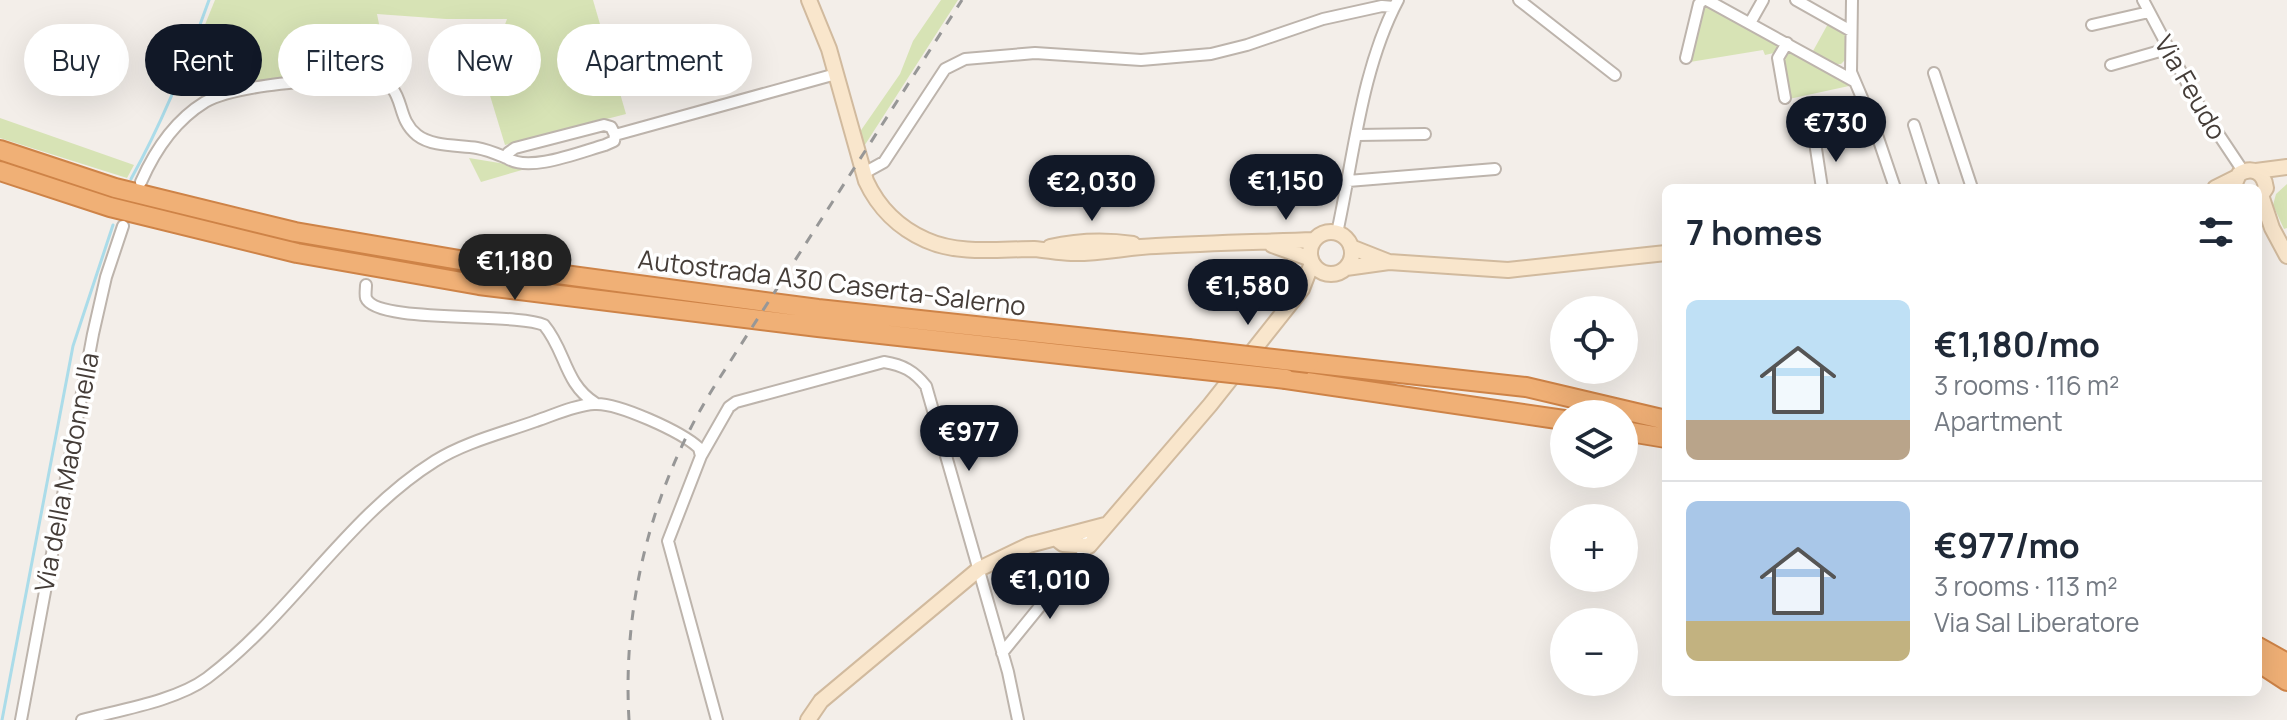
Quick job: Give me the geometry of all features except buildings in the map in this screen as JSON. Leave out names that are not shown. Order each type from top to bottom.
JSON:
[{"type":"highway","name":"Autostrada A30 Caserta-Salerno","points":[[0,150],[115,188],[295,232],[452,259],[818,309],[1526,387],[1662,419]]},
{"type":"highway","name":"Autostrada A30 Caserta-Salerno","points":[[0,171],[110,207],[297,253],[479,285],[818,327],[1286,379],[1550,418]]},
{"type":"highway","points":[[1638,433],[1662,437]]},
{"type":"highway","points":[[2262,649],[2287,663]]},
{"type":"highway","points":[[2262,665],[2287,681]]},
{"type":"main road","points":[[809,0],[836,74],[865,177],[883,209],[925,240],[974,250],[1038,249],[1110,253],[1147,246],[1314,240],[1325,233],[1337,233],[1351,247],[1389,262]]},
{"type":"main road","points":[[2242,177],[2287,167]]},
{"type":"main road","points":[[2262,199],[2287,175]]},
{"type":"main road","points":[[2242,177],[2264,178],[2262,193]]},
{"type":"main road","points":[[2262,203],[2287,256]]},
{"type":"main road","points":[[808,720],[821,701],[979,569],[1029,545],[1059,541],[1089,546],[1224,388],[1302,289],[1314,240]]},
{"type":"main road","points":[[1260,242],[1311,261],[1328,274]]},
{"type":"main road","points":[[1346,268],[1351,258],[1351,247]]},
{"type":"main road","points":[[1302,289],[1346,268],[1389,262],[1508,270],[1662,253]]},
{"type":"main road","points":[[1059,541],[1105,525]]},
{"type":"street","points":[[1519,0],[1615,75]]},
{"type":"street","points":[[1686,58],[1699,4],[1705,0],[1854,81]]},
{"type":"street","points":[[1750,23],[1763,0]]},
{"type":"street","points":[[1796,0],[1851,31]]},
{"type":"street","points":[[1852,0],[1851,72],[1894,184]]},
{"type":"street","name":"Via Feudo","points":[[2143,0],[2167,49],[2242,177]]},
{"type":"street","points":[[865,177],[884,162],[945,69],[965,59],[1035,53],[1141,60],[1211,54],[1380,3],[1396,3],[1384,27],[1365,95],[1337,233]]},
{"type":"street","points":[[2092,25],[2149,12]]},
{"type":"street","points":[[1785,98],[1778,58],[1787,43]]},
{"type":"street","points":[[2111,65],[2167,49]]},
{"type":"street","points":[[1934,73],[1971,184]]},
{"type":"street","points":[[141,182],[152,156],[185,116],[207,101],[246,90],[369,76],[389,83],[398,95],[414,132],[421,137],[486,150],[520,164],[546,161],[611,143],[615,135],[836,74]]},
{"type":"street","points":[[507,158],[515,148],[604,125],[611,127],[615,135]]},
{"type":"street","points":[[1914,125],[1933,184]]},
{"type":"street","points":[[1821,184],[1813,129],[1827,127]]},
{"type":"street","points":[[1358,135],[1425,134]]},
{"type":"street","points":[[1348,181],[1495,169]]},
{"type":"street","name":"Via della Madonnella","points":[[21,720],[88,361],[106,277],[123,226]]},
{"type":"street","points":[[366,285],[369,302],[395,310],[440,318],[539,322],[551,335],[575,386],[595,403]]},
{"type":"street","points":[[717,720],[668,541],[701,456],[729,407],[736,402],[884,362],[915,372],[926,386],[979,569],[1018,720]]},
{"type":"street","points":[[82,720],[168,696],[205,680],[276,614],[379,507],[435,461],[504,433],[595,403],[618,407],[671,431],[694,443],[701,456]]},
{"type":"street","points":[[1002,653],[1089,546],[1076,533]]},
{"type":"street","points":[[1059,541],[1071,568]]},
{"type":"green space","points":[[215,0],[593,0],[600,24],[557,24],[557,96],[621,96],[626,114],[505,145],[490,96],[541,96],[541,24],[505,24],[507,19],[377,14],[379,24],[278,24],[278,83],[262,85],[262,24],[205,24]]},
{"type":"green space","points":[[941,0],[958,0],[861,151],[857,136],[900,74],[913,41]]},
{"type":"green space","points":[[1705,3],[1782,46],[1778,52],[1765,55],[1763,50],[1690,62]]},
{"type":"green space","points":[[1829,22],[1847,35],[1845,60],[1841,64],[1835,64],[1813,51]]},
{"type":"green space","points":[[1787,51],[1849,86],[1789,99],[1781,60]]},
{"type":"green space","points":[[0,118],[134,165],[127,178],[0,138]]},
{"type":"green space","points":[[469,158],[518,166],[522,170],[481,182]]},
{"type":"green space","points":[[2287,184],[2287,228],[2284,229],[2273,205],[2276,194]]},
{"type":"waterway","points":[[131,179],[174,91],[209,0]]},
{"type":"waterway","points":[[2,720],[73,346],[113,225]]},
{"type":"railway","points":[[629,720],[628,675],[637,587],[646,544],[675,461],[717,382],[962,0]]}]
